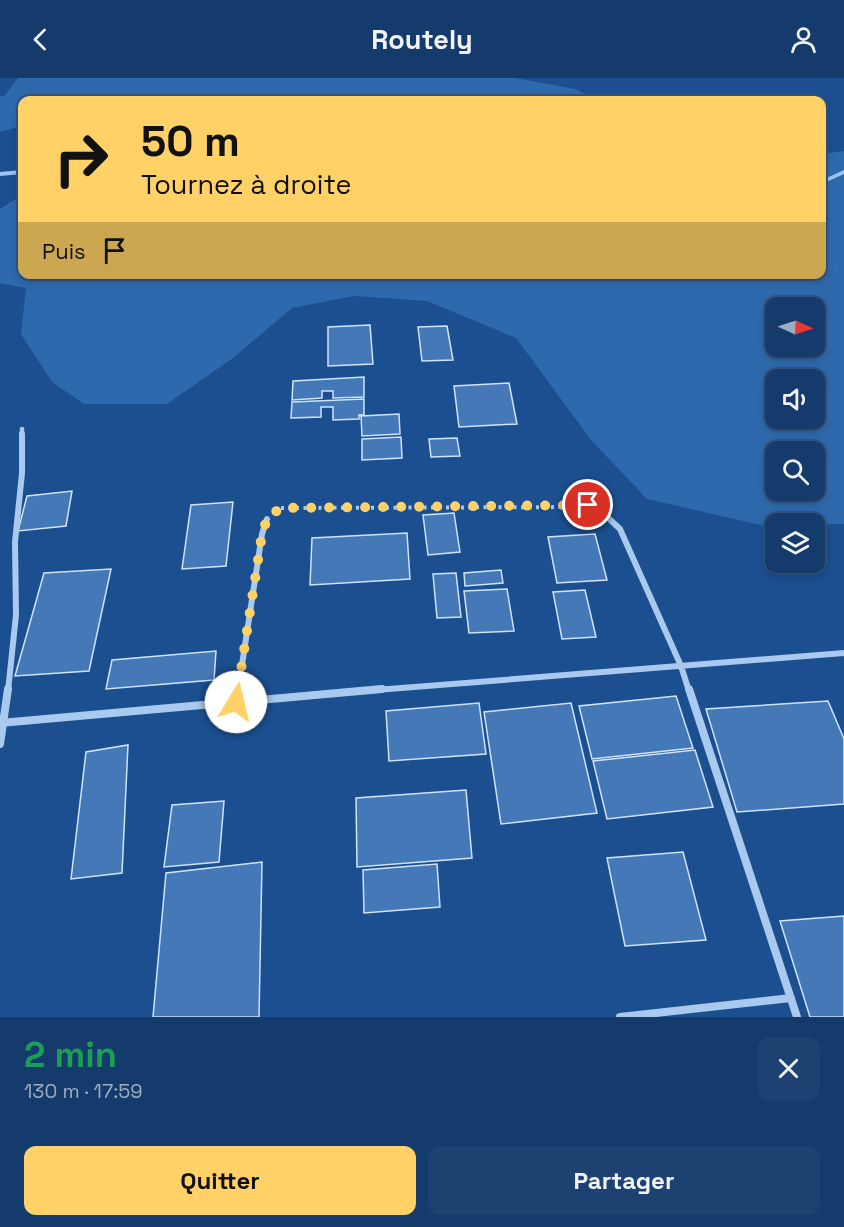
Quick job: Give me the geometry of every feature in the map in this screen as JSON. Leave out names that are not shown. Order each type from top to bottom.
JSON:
[{"type":"street","points":[[0,744],[15,615],[15,542],[22,473],[22,429]]},
{"type":"street","points":[[605,515],[620,529],[681,666],[797,1017]]},
{"type":"street","points":[[236,702],[262,534],[267,519]]},
{"type":"street","points":[[2,723],[844,653]]},
{"type":"street","points":[[620,1017],[790,999]]},
{"type":"path","points":[[267,519],[280,508],[588,505],[605,515]]},
{"type":"shaded area","points":[[18,78],[515,78],[575,89],[590,96],[18,96],[18,127],[0,132],[0,97],[5,95]]},
{"type":"shaded area","points":[[844,151],[844,524],[825,524],[825,513],[765,513],[765,526],[647,499],[591,440],[516,338],[427,301],[354,296],[292,308],[233,358],[167,404],[84,404],[52,382],[21,334],[26,288],[0,283],[0,209],[18,198],[18,279],[826,279],[826,153]]},
{"type":"building","points":[[370,325],[373,364],[328,366],[328,327]]},
{"type":"building","points":[[447,326],[453,360],[422,361],[418,327]]},
{"type":"building","points":[[364,377],[364,397],[333,398],[333,391],[322,391],[322,398],[292,400],[293,381]]},
{"type":"building","points":[[509,383],[517,424],[459,427],[454,386]]},
{"type":"building","points":[[364,399],[364,415],[359,415],[359,419],[333,420],[333,407],[321,407],[321,417],[291,418],[292,402]]},
{"type":"building","points":[[399,414],[400,434],[362,436],[361,416]]},
{"type":"building","points":[[401,437],[402,458],[362,460],[362,439]]},
{"type":"building","points":[[457,438],[460,456],[431,457],[429,439]]},
{"type":"building","points":[[72,491],[66,526],[18,531],[27,496]]},
{"type":"building","points":[[233,502],[226,566],[182,569],[191,505]]},
{"type":"building","points":[[454,513],[460,552],[428,555],[423,515]]},
{"type":"building","points":[[407,533],[410,579],[310,585],[312,538]]},
{"type":"building","points":[[595,534],[607,580],[557,583],[548,537]]},
{"type":"building","points":[[111,569],[89,671],[15,676],[44,573]]},
{"type":"building","points":[[501,570],[503,583],[465,586],[464,573]]},
{"type":"building","points":[[456,573],[461,617],[437,618],[433,574]]},
{"type":"building","points":[[507,589],[514,631],[469,633],[464,591]]},
{"type":"building","points":[[585,590],[596,637],[562,639],[553,592]]},
{"type":"building","points":[[216,651],[214,680],[106,689],[112,660]]},
{"type":"building","points":[[676,696],[693,748],[592,759],[579,706]]},
{"type":"building","points":[[828,701],[844,739],[844,804],[737,812],[706,709]]},
{"type":"building","points":[[479,703],[486,754],[389,761],[386,711]]},
{"type":"building","points":[[571,703],[597,813],[501,824],[484,712]]},
{"type":"building","points":[[128,745],[122,873],[71,879],[86,752]]},
{"type":"building","points":[[695,750],[713,807],[607,819],[593,761]]},
{"type":"building","points":[[466,790],[472,858],[357,867],[356,798]]},
{"type":"building","points":[[224,801],[219,862],[164,867],[172,805]]},
{"type":"building","points":[[683,852],[706,940],[625,946],[607,858]]},
{"type":"building","points":[[262,862],[259,1017],[153,1017],[166,873]]},
{"type":"building","points":[[437,864],[440,907],[364,913],[363,870]]},
{"type":"building","points":[[844,916],[844,1017],[810,1017],[780,921]]},
{"type":"waterway","points":[[0,174],[18,172]]},
{"type":"waterway","points":[[826,180],[844,172]]},
{"type":"route","points":[[236,702],[262,534],[267,519],[280,508],[588,505]]}]
